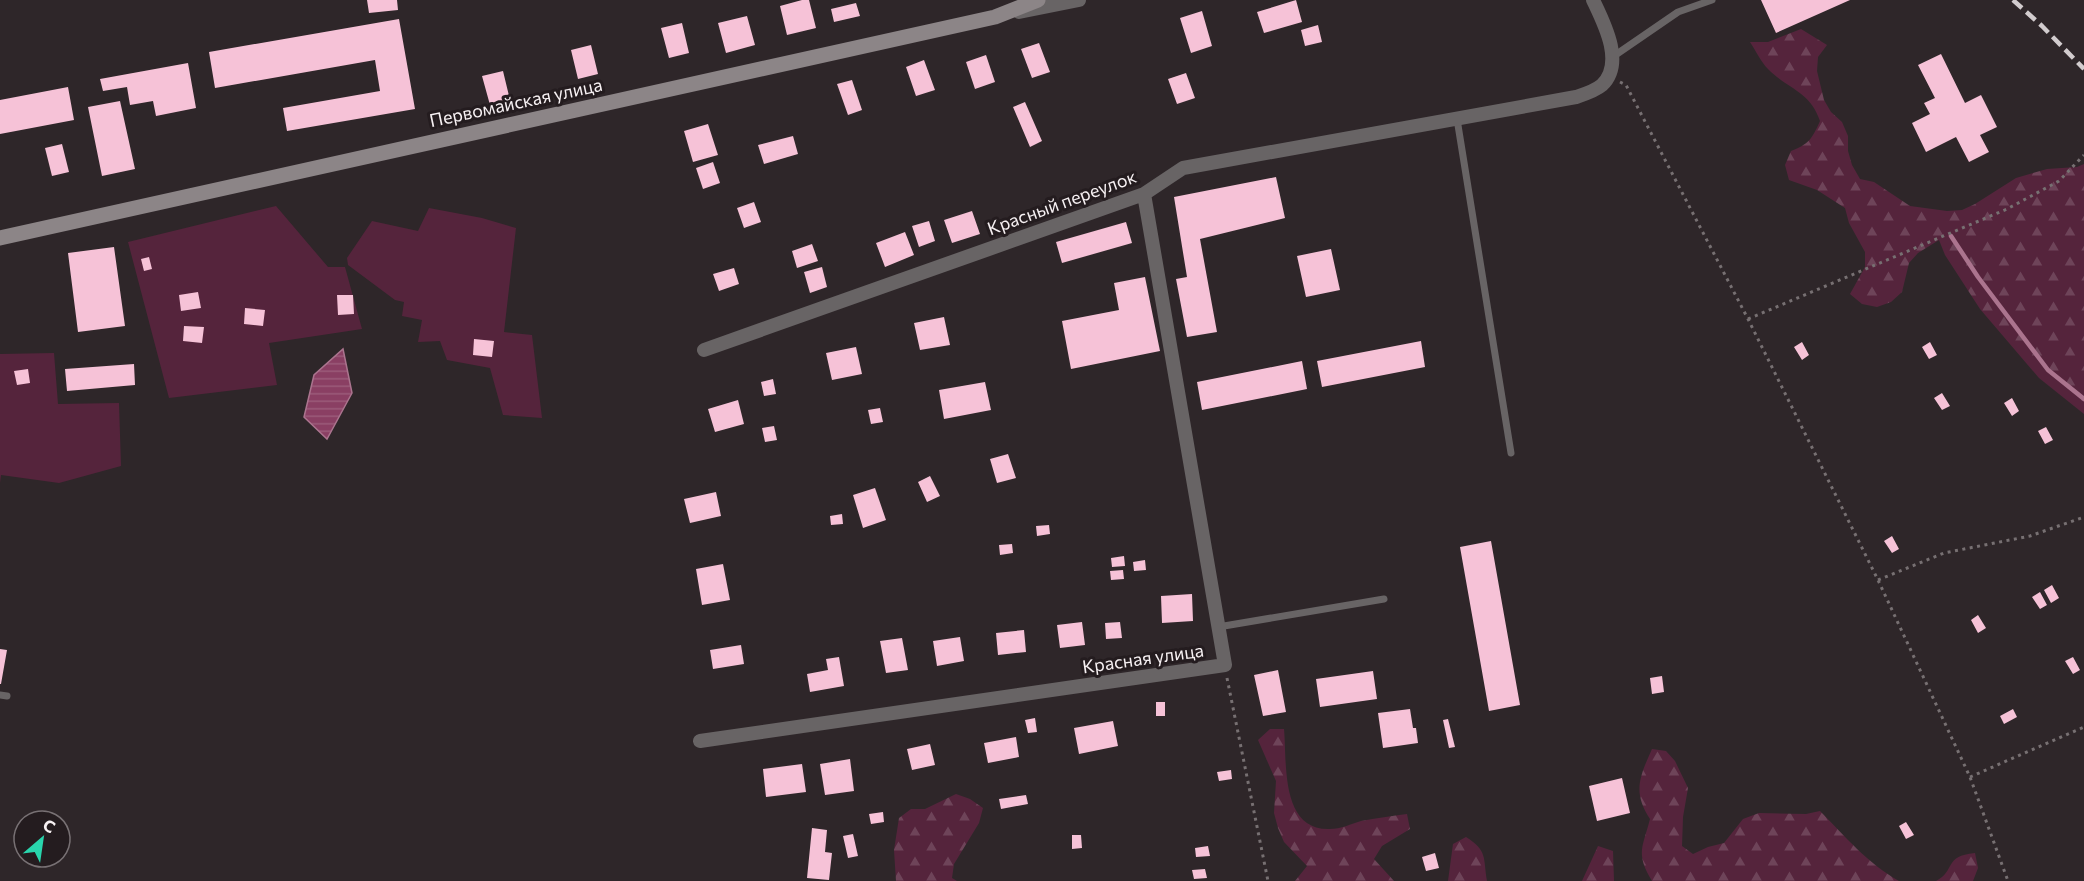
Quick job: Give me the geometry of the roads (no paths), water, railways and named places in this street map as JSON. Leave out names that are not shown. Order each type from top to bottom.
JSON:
[{"type":"street","name":"Первомайская улица","points":[[0,238],[995,17],[1038,0]]},
{"type":"street","points":[[995,17],[1079,0]]},
{"type":"street","points":[[1593,0],[1608,32],[1611,58]]},
{"type":"street","name":"Красный переулок","points":[[704,350],[1144,194],[1184,168],[1576,98],[1603,84],[1608,75],[1611,58]]},
{"type":"street","name":"Красная улица","points":[[700,741],[1225,665],[1144,194]]},
{"type":"lane","points":[[1611,58],[1678,12],[1712,0]]},
{"type":"lane","points":[[1457,119],[1510,453]]},
{"type":"lane","points":[[1218,627],[1384,599]]},
{"type":"waterway","points":[[1951,236],[1978,277],[2048,370],[2084,399]]},
{"type":"railway","points":[[2013,0],[2084,69]]}]
